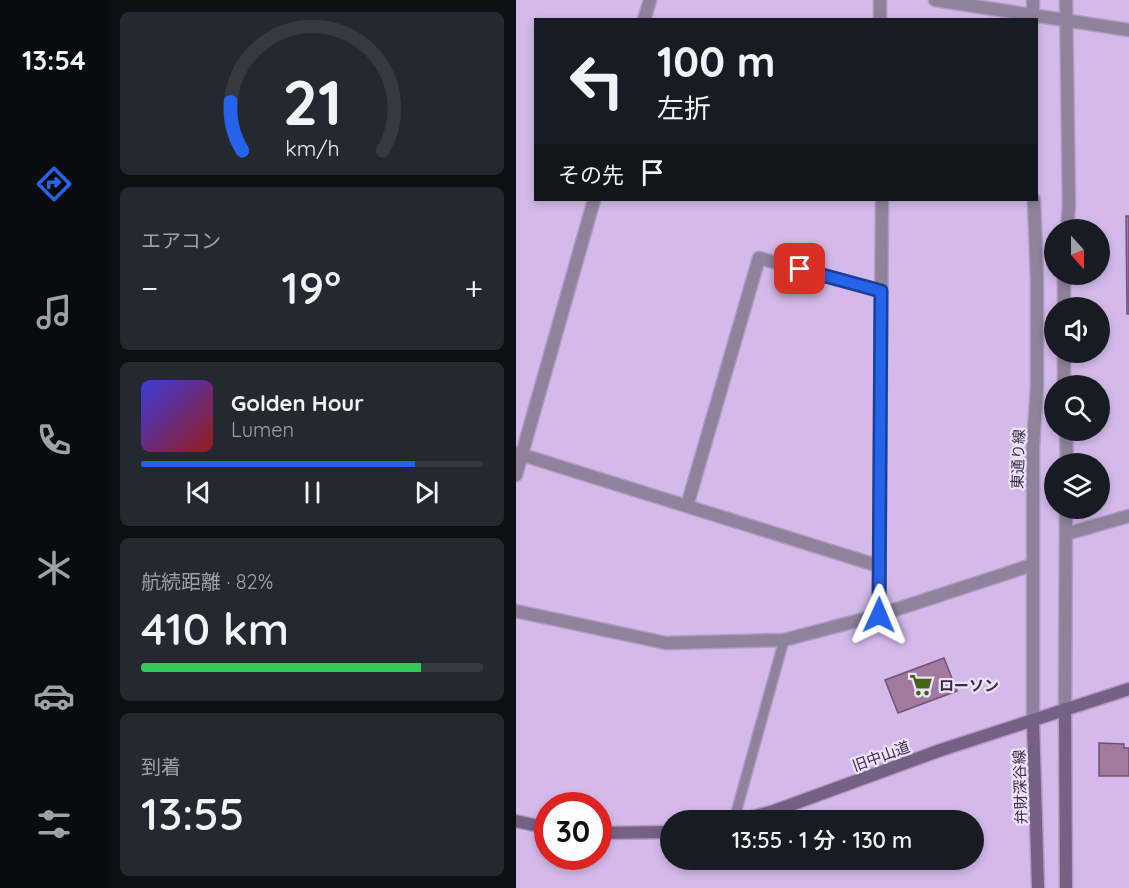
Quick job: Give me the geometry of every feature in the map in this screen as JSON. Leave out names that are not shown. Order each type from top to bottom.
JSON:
[{"type":"main road","points":[[1033,720],[1129,689]]},
{"type":"main road","points":[[1065,709],[1066,888]]},
{"type":"main road","name":"旧中山道","points":[[777,810],[1033,720]]},
{"type":"main road","name":"弁財深谷線","points":[[1033,720],[1038,888]]},
{"type":"main road","points":[[516,821],[534,825]]},
{"type":"main road","points":[[612,833],[660,832]]},
{"type":"street","points":[[645,18],[650,0]]},
{"type":"street","points":[[880,0],[880,18]]},
{"type":"street","points":[[935,0],[1033,17],[1129,30]]},
{"type":"street","points":[[1033,0],[1033,17]]},
{"type":"street","points":[[1066,0],[1068,219]]},
{"type":"street","points":[[516,475],[519,454],[594,201]]},
{"type":"street","points":[[879,615],[882,201]]},
{"type":"street","name":"東通り線","points":[[1033,720],[1033,446],[1037,387],[1034,201]]},
{"type":"street","points":[[687,506],[759,258],[881,291]]},
{"type":"street","points":[[519,454],[879,566]]},
{"type":"street","points":[[1066,534],[1129,516]]},
{"type":"street","points":[[1065,709],[1066,519]]},
{"type":"street","points":[[516,610],[666,643],[784,640],[879,615],[1032,565]]},
{"type":"lane","points":[[737,810],[784,640]]},
{"type":"building","points":[[1126,216],[1129,216],[1129,314],[1127,314]]},
{"type":"building","name":"ローソン","points":[[944,658],[957,691],[898,713],[885,680]]},
{"type":"building","points":[[1099,743],[1124,744],[1124,748],[1129,748],[1129,776],[1099,776]]},
{"type":"place","name":"ローソン","points":[[921,685]]},
{"type":"route","points":[[800,269],[881,291],[879,615]]}]
